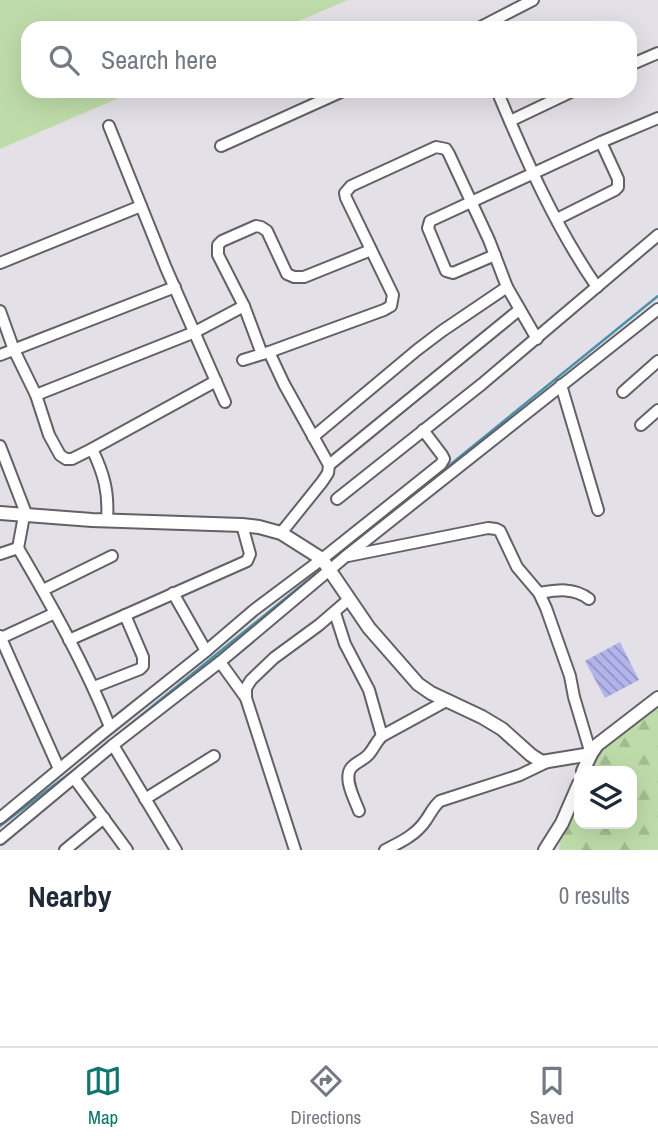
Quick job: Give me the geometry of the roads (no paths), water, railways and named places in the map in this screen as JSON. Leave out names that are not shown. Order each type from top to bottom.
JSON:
[{"type":"street","points":[[494,21],[533,0]]},
{"type":"street","points":[[637,62],[658,53]]},
{"type":"street","points":[[221,146],[327,98]]},
{"type":"street","points":[[500,98],[556,219],[578,260],[597,287]]},
{"type":"street","points":[[510,121],[558,98]]},
{"type":"street","points":[[495,255],[453,273],[446,271],[428,225],[429,221],[658,118]]},
{"type":"street","points":[[109,126],[225,402]]},
{"type":"street","points":[[556,219],[618,187],[618,179],[601,142]]},
{"type":"street","points":[[243,360],[391,306],[393,295],[345,193],[351,186],[436,147],[446,149],[449,154],[507,287],[537,339]]},
{"type":"street","points":[[0,262],[141,206]]},
{"type":"street","points":[[281,533],[322,482],[328,473],[329,465],[266,353],[218,255],[218,245],[256,226],[261,227],[267,230],[288,274],[294,277],[304,277],[371,250]]},
{"type":"street","points":[[337,499],[537,339],[658,235]]},
{"type":"street","points":[[0,355],[175,287]]},
{"type":"street","points":[[313,437],[417,350],[507,287]]},
{"type":"street","points":[[36,395],[195,332],[243,306]]},
{"type":"street","points":[[345,557],[658,309]]},
{"type":"street","points":[[0,310],[14,350],[36,395],[49,435],[60,455],[66,459],[72,459],[92,449],[216,381]]},
{"type":"street","points":[[329,465],[519,310]]},
{"type":"street","points":[[623,392],[658,361]]},
{"type":"street","points":[[561,385],[598,510]]},
{"type":"street","points":[[640,425],[658,410]]},
{"type":"street","points":[[4,822],[74,778],[220,662],[441,464],[442,455],[423,430]]},
{"type":"street","points":[[0,446],[25,516],[18,548],[94,687],[110,727]]},
{"type":"street","points":[[92,449],[106,487],[107,520]]},
{"type":"street","points":[[0,513],[242,525],[281,533],[326,565],[376,637],[418,684],[502,729],[542,762],[591,754]]},
{"type":"street","points":[[69,640],[247,561],[250,554],[242,525]]},
{"type":"street","points":[[0,839],[4,822],[59,769],[254,610],[326,565],[345,557],[488,528],[500,531],[517,567],[538,593],[546,608],[570,676],[591,754]]},
{"type":"street","points":[[0,554],[18,548]]},
{"type":"street","points":[[43,590],[112,556]]},
{"type":"street","points":[[538,593],[568,590],[582,593],[589,599]]},
{"type":"street","points":[[173,593],[206,651]]},
{"type":"street","points":[[295,850],[246,698],[246,688],[274,658],[348,600]]},
{"type":"street","points":[[335,612],[345,644],[369,690],[382,736]]},
{"type":"street","points":[[55,613],[1,637],[59,769]]},
{"type":"street","points":[[94,687],[143,666],[143,657],[125,615]]},
{"type":"street","points":[[220,662],[246,698]]},
{"type":"street","points":[[585,766],[597,745],[658,698]]},
{"type":"street","points":[[359,811],[349,781],[349,771],[369,754],[382,736],[446,701]]},
{"type":"street","points":[[113,745],[176,850]]},
{"type":"street","points":[[145,799],[214,756]]},
{"type":"street","points":[[385,850],[414,834],[436,804],[445,798],[520,775],[549,761]]},
{"type":"street","points":[[74,778],[127,850]]},
{"type":"street","points":[[544,850],[562,823],[574,795]]},
{"type":"street","points":[[65,850],[104,818]]},
{"type":"waterway","points":[[329,563],[658,296]]},
{"type":"waterway","points":[[0,826],[74,770],[324,567]]}]
